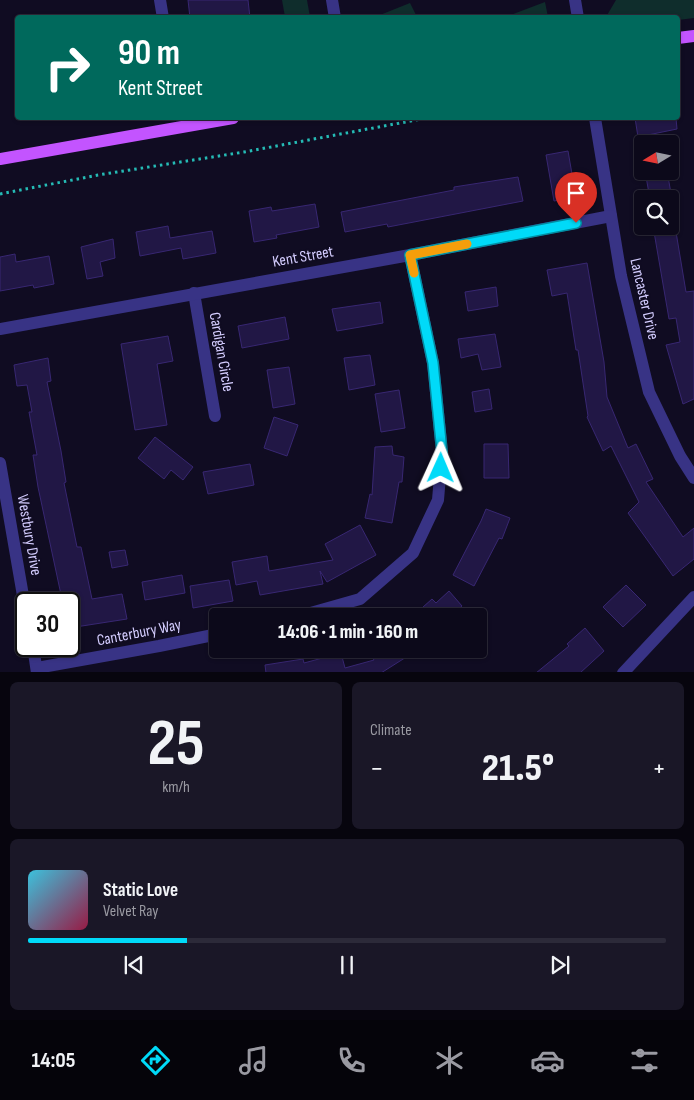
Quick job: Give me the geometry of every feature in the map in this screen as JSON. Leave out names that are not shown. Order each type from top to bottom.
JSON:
[{"type":"main road","points":[[680,38],[694,36]]},
{"type":"main road","points":[[0,158],[183,122],[208,120]]},
{"type":"street","points":[[160,0],[162,15]]},
{"type":"street","points":[[332,0],[334,15]]},
{"type":"street","points":[[575,0],[578,15]]},
{"type":"street","name":"Lancaster Drive","points":[[594,120],[621,276],[649,392],[680,456],[694,478]]},
{"type":"street","name":"Kent Street","points":[[0,329],[410,255],[612,216]]},
{"type":"street","points":[[328,608],[360,599],[413,553],[438,500],[442,452],[433,363],[410,255]]},
{"type":"street","name":"Cardigan Circle","points":[[194,293],[216,416]]},
{"type":"street","name":"Westbury Drive","points":[[0,463],[22,592]]},
{"type":"street","points":[[623,672],[694,597]]},
{"type":"street","name":"Canterbury Way","points":[[37,670],[209,636]]},
{"type":"street","points":[[35,657],[37,670]]},
{"type":"path","points":[[0,194],[98,175],[244,152],[416,120]]},
{"type":"green space","points":[[282,0],[307,0],[310,15],[285,15]]},
{"type":"green space","points":[[616,0],[694,0],[694,18],[680,20],[680,15],[607,15]]},
{"type":"green space","points":[[545,2],[548,15],[510,15]]},
{"type":"green space","points":[[410,3],[416,15],[380,15]]},
{"type":"building","points":[[188,0],[248,0],[250,15],[190,15]]},
{"type":"building","points":[[635,120],[676,120],[677,129],[648,135],[638,135]]},
{"type":"building","points":[[568,151],[576,197],[554,201],[546,155]]},
{"type":"building","points":[[518,177],[523,201],[388,227],[387,224],[345,232],[341,212],[454,190],[454,187]]},
{"type":"building","points":[[647,180],[669,180],[670,190],[648,190]]},
{"type":"building","points":[[315,204],[319,227],[276,235],[277,238],[254,242],[249,211],[271,207],[272,211]]},
{"type":"building","points":[[168,226],[170,238],[212,231],[216,253],[183,259],[181,248],[140,256],[136,232]]},
{"type":"building","points":[[655,235],[676,235],[686,292],[694,291],[694,399],[683,404],[666,345],[680,342],[676,318],[669,319]]},
{"type":"building","points":[[113,239],[115,258],[100,262],[103,276],[87,279],[81,247]]},
{"type":"building","points":[[15,254],[16,262],[49,256],[54,284],[34,288],[33,285],[0,291],[0,257]]},
{"type":"building","points":[[587,263],[604,362],[607,397],[628,448],[636,444],[653,479],[646,482],[683,537],[694,528],[694,559],[673,576],[628,513],[639,502],[611,446],[603,451],[587,417],[578,350],[576,350],[567,293],[552,296],[547,270]]},
{"type":"building","points":[[496,287],[498,306],[468,311],[465,292]]},
{"type":"building","points":[[380,302],[383,323],[337,331],[332,309]]},
{"type":"building","points":[[285,317],[289,339],[242,348],[238,326]]},
{"type":"building","points":[[495,334],[501,367],[482,370],[478,354],[461,358],[458,339]]},
{"type":"building","points":[[168,336],[173,361],[157,364],[167,425],[135,430],[121,344]]},
{"type":"building","points":[[370,355],[375,385],[349,390],[344,358]]},
{"type":"building","points":[[48,358],[51,381],[47,382],[61,451],[66,482],[64,483],[77,547],[81,547],[92,599],[122,594],[127,619],[80,626],[80,592],[60,592],[38,487],[33,455],[37,455],[29,412],[32,412],[27,385],[17,386],[14,365]]},
{"type":"building","points":[[289,367],[295,404],[273,408],[267,370]]},
{"type":"building","points":[[489,389],[492,409],[475,412],[472,392]]},
{"type":"building","points":[[399,390],[405,428],[381,432],[375,394]]},
{"type":"building","points":[[274,417],[298,425],[287,456],[264,448]]},
{"type":"building","points":[[155,437],[193,467],[183,480],[171,470],[164,479],[138,458]]},
{"type":"building","points":[[484,444],[508,444],[509,478],[484,478]]},
{"type":"building","points":[[392,446],[393,455],[404,457],[402,482],[399,482],[392,523],[365,518],[370,494],[372,495],[375,447]]},
{"type":"building","points":[[250,464],[254,485],[208,494],[203,472]]},
{"type":"building","points":[[486,509],[510,518],[502,539],[499,538],[474,586],[453,575]]},
{"type":"building","points":[[360,525],[376,555],[327,582],[320,571],[323,584],[260,595],[257,581],[236,585],[232,562],[267,556],[269,571],[333,560],[325,544]]},
{"type":"building","points":[[125,550],[128,565],[112,568],[109,552]]},
{"type":"building","points":[[182,575],[185,593],[145,600],[142,582]]},
{"type":"building","points":[[229,580],[233,601],[193,608],[190,586]]},
{"type":"building","points":[[626,585],[646,605],[623,627],[603,607]]},
{"type":"building","points":[[449,591],[462,606],[460,608],[422,608],[432,599],[436,603]]},
{"type":"building","points":[[585,628],[604,651],[581,672],[537,672],[569,646],[567,644]]},
{"type":"building","points":[[322,658],[342,658],[345,668],[374,660],[373,658],[405,658],[383,672],[266,672],[265,665],[303,659],[304,663]]},
{"type":"slow traffic","points":[[414,273],[410,255],[467,244]]},
{"type":"route","points":[[441,468],[442,452],[433,363],[410,255],[576,223]]}]
